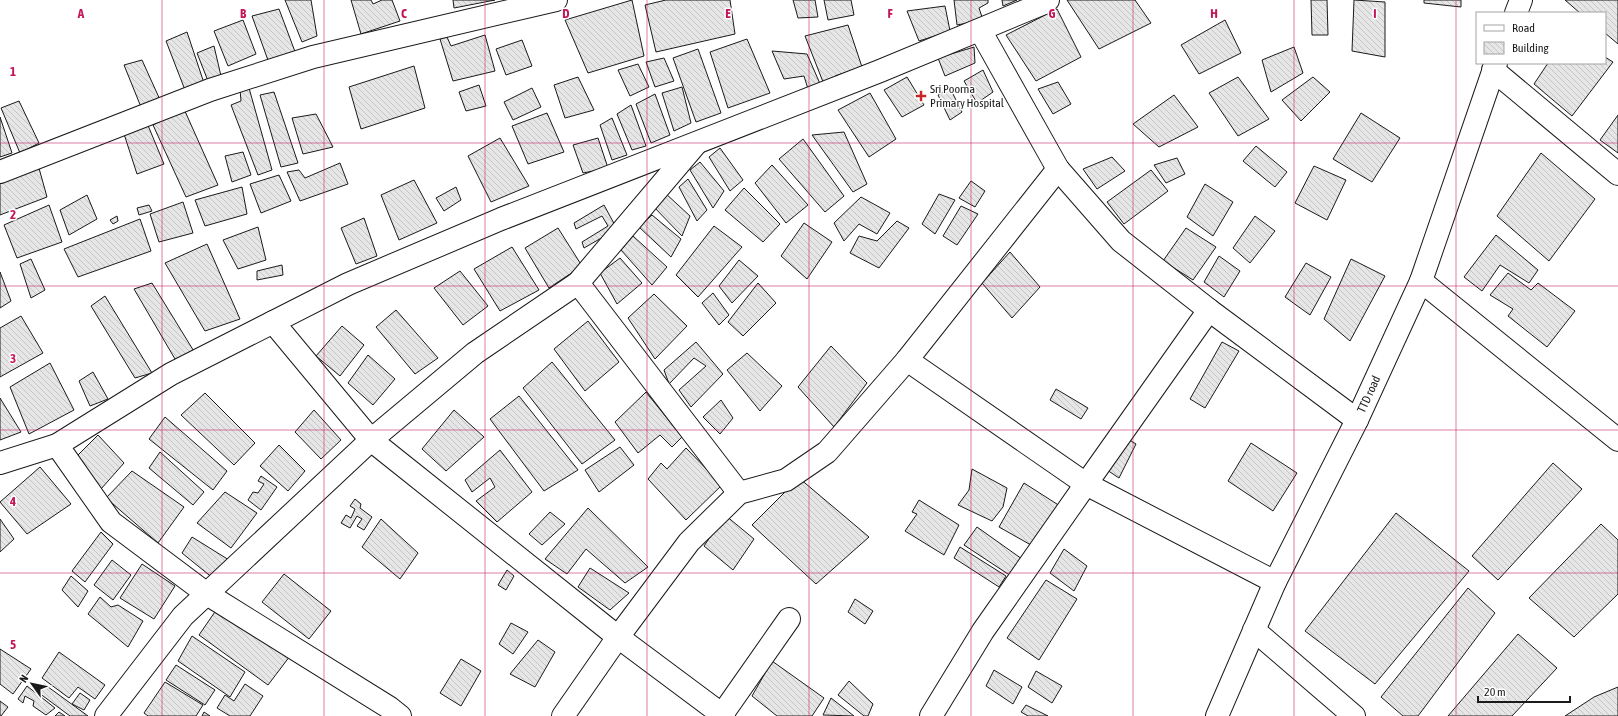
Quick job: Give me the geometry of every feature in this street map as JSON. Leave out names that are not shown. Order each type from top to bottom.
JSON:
[{"type":"street","points":[[0,172],[210,90],[313,57],[556,0]]},
{"type":"street","points":[[0,463],[57,445],[171,374],[348,284],[501,219],[880,71],[1044,3],[1048,0]]},
{"type":"street","points":[[1516,12],[1521,0]]},
{"type":"street","points":[[980,30],[1058,169],[1121,241],[1357,420]]},
{"type":"street","points":[[1495,67],[1618,174]]},
{"type":"street","name":"TTD road","points":[[1217,716],[1275,582],[1357,420],[1421,281],[1495,67]]},
{"type":"street","points":[[106,716],[183,616],[371,440],[475,353],[578,283],[697,143]]},
{"type":"street","points":[[563,716],[618,637],[689,542],[739,493],[786,480],[828,452],[907,360],[1058,169]]},
{"type":"street","points":[[1421,281],[1618,440]]},
{"type":"street","points":[[578,283],[739,493]]},
{"type":"street","points":[[931,716],[984,631],[1086,484],[1210,310]]},
{"type":"street","points":[[273,322],[371,440],[618,637],[722,716],[789,619]]},
{"type":"street","points":[[907,360],[1086,484],[1275,582]]},
{"type":"street","points":[[57,445],[111,522],[207,594],[400,716]]},
{"type":"street","points":[[1254,630],[1354,716]]},
{"type":"building","points":[[285,0],[311,0],[317,36],[302,42]]},
{"type":"building","points":[[351,0],[371,0],[373,4],[382,0],[392,0],[400,21],[361,34]]},
{"type":"building","points":[[453,0],[495,0],[454,8]]},
{"type":"building","points":[[632,0],[644,56],[588,73],[565,20]]},
{"type":"building","points":[[666,0],[730,0],[735,34],[656,52],[645,5]]},
{"type":"building","points":[[793,0],[815,0],[818,17],[798,18]]},
{"type":"building","points":[[824,0],[851,0],[854,15],[828,20]]},
{"type":"building","points":[[954,0],[988,0],[988,3],[979,8],[983,20],[957,25]]},
{"type":"building","points":[[1002,0],[1017,0],[1003,6]]},
{"type":"building","points":[[1067,0],[1135,0],[1151,23],[1099,49]]},
{"type":"building","points":[[1311,0],[1327,0],[1328,35],[1312,35]]},
{"type":"building","points":[[1354,0],[1385,2],[1385,57],[1352,51]]},
{"type":"building","points":[[1424,0],[1461,0],[1461,7],[1424,3]]},
{"type":"building","points":[[1565,0],[1618,0],[1618,44],[1606,34],[1606,12],[1579,12]]},
{"type":"building","points":[[945,6],[950,31],[919,41],[907,11]]},
{"type":"building","points":[[279,9],[297,57],[269,63],[252,16]]},
{"type":"building","points":[[1057,9],[1081,57],[1036,81],[1006,35]]},
{"type":"building","points":[[243,20],[256,54],[228,66],[214,31]]},
{"type":"building","points":[[1225,20],[1241,53],[1199,74],[1181,45]]},
{"type":"building","points":[[848,25],[862,67],[835,76],[835,87],[825,87],[805,36]]},
{"type":"building","points":[[187,32],[204,83],[185,90],[166,41]]},
{"type":"building","points":[[485,35],[495,71],[453,81],[440,39],[447,37],[451,46]]},
{"type":"building","points":[[747,39],[770,93],[728,108],[710,52]]},
{"type":"building","points":[[522,40],[532,66],[506,75],[496,49]]},
{"type":"building","points":[[214,46],[221,76],[208,81],[197,53]]},
{"type":"building","points":[[974,47],[975,63],[945,76],[938,58]]},
{"type":"building","points":[[1294,47],[1303,73],[1271,92],[1262,60]]},
{"type":"building","points":[[698,49],[721,113],[696,122],[673,58]]},
{"type":"building","points":[[772,51],[807,54],[821,86],[808,89],[804,76],[784,79]]},
{"type":"building","points":[[664,58],[674,81],[655,87],[646,62]]},
{"type":"building","points":[[1606,58],[1613,62],[1572,116],[1534,84],[1547,64],[1606,64]]},
{"type":"building","points":[[142,60],[161,102],[143,112],[124,65]]},
{"type":"building","points":[[638,64],[649,87],[630,96],[618,70]]},
{"type":"building","points":[[414,66],[425,108],[361,129],[349,87]]},
{"type":"building","points":[[983,70],[993,92],[977,103],[964,81]]},
{"type":"building","points":[[578,77],[594,110],[565,118],[554,85]]},
{"type":"building","points":[[907,77],[924,105],[902,117],[884,90]]},
{"type":"building","points":[[1238,77],[1269,119],[1238,136],[1209,93]]},
{"type":"building","points":[[1313,77],[1330,92],[1301,121],[1282,100]]},
{"type":"building","points":[[1058,82],[1071,104],[1053,114],[1038,89]]},
{"type":"building","points":[[479,85],[486,106],[466,111],[459,92]]},
{"type":"building","points":[[682,87],[691,123],[674,131],[662,93]]},
{"type":"building","points":[[249,88],[272,170],[258,175],[231,105],[241,101],[240,89]]},
{"type":"building","points":[[532,88],[541,107],[513,120],[504,102]]},
{"type":"building","points":[[950,88],[962,112],[950,120],[938,95]]},
{"type":"building","points":[[274,92],[298,163],[281,167],[260,95]]},
{"type":"building","points":[[870,93],[896,139],[869,157],[838,110]]},
{"type":"building","points":[[655,94],[670,135],[651,143],[636,104]]},
{"type":"building","points":[[1174,95],[1198,127],[1159,147],[1133,124]]},
{"type":"building","points":[[19,101],[39,143],[20,153],[1,108]]},
{"type":"building","points":[[631,105],[646,146],[632,150],[617,114]]},
{"type":"building","points":[[184,109],[218,185],[186,197],[153,125]]},
{"type":"building","points":[[547,113],[564,152],[528,164],[512,126]]},
{"type":"building","points":[[1361,113],[1400,138],[1372,182],[1333,159]]},
{"type":"building","points":[[316,114],[333,147],[303,154],[292,118]]},
{"type":"building","points":[[1618,115],[1618,153],[1600,140]]},
{"type":"building","points":[[0,117],[12,153],[0,157]]},
{"type":"building","points":[[612,118],[627,155],[612,160],[600,125]]},
{"type":"building","points":[[147,123],[164,164],[137,174],[124,134]]},
{"type":"building","points":[[844,132],[867,184],[853,192],[812,135]]},
{"type":"building","points":[[500,138],[529,186],[491,202],[468,156]]},
{"type":"building","points":[[598,138],[608,168],[583,173],[573,145]]},
{"type":"building","points":[[803,139],[844,196],[825,212],[779,159]]},
{"type":"building","points":[[1256,146],[1287,172],[1275,187],[1243,161]]},
{"type":"building","points":[[720,148],[743,180],[730,191],[709,157]]},
{"type":"building","points":[[243,152],[251,175],[232,182],[225,156]]},
{"type":"building","points":[[1541,153],[1595,199],[1549,261],[1497,216]]},
{"type":"building","points":[[1112,157],[1125,171],[1097,189],[1083,169]]},
{"type":"building","points":[[1177,158],[1185,174],[1166,183],[1154,165]]},
{"type":"building","points":[[37,161],[47,197],[0,215],[0,177]]},
{"type":"building","points":[[700,162],[724,191],[713,208],[690,170]]},
{"type":"building","points":[[340,163],[348,184],[300,201],[287,172],[299,170],[305,178]]},
{"type":"building","points":[[772,165],[808,205],[786,223],[755,183]]},
{"type":"building","points":[[1314,166],[1346,180],[1327,220],[1295,203]]},
{"type":"building","points":[[1151,170],[1168,191],[1124,224],[1107,202]]},
{"type":"building","points":[[279,175],[291,201],[261,213],[250,184]]},
{"type":"building","points":[[688,179],[707,210],[697,221],[679,187]]},
{"type":"building","points":[[414,180],[437,223],[399,240],[381,195]]},
{"type":"building","points":[[971,181],[985,191],[975,207],[959,198]]},
{"type":"building","points":[[1205,184],[1233,202],[1213,236],[1187,217]]},
{"type":"building","points":[[242,187],[247,214],[205,226],[195,200]]},
{"type":"building","points":[[456,187],[461,200],[444,211],[436,198]]},
{"type":"building","points":[[744,188],[780,224],[763,242],[725,210]]},
{"type":"building","points":[[664,192],[690,216],[682,236],[652,205]]},
{"type":"building","points":[[939,194],[955,200],[935,234],[922,224]]},
{"type":"building","points":[[87,195],[97,219],[69,235],[60,210]]},
{"type":"building","points":[[861,197],[890,213],[877,234],[859,224],[844,241],[834,223]]},
{"type":"building","points":[[183,202],[193,233],[159,242],[150,214]]},
{"type":"building","points":[[49,205],[62,242],[17,258],[4,225]]},
{"type":"building","points":[[149,205],[152,211],[139,215],[137,208]]},
{"type":"building","points":[[604,205],[617,229],[584,248],[582,242],[608,226],[602,216],[576,229],[574,223]]},
{"type":"building","points":[[961,206],[978,214],[957,245],[943,236]]},
{"type":"building","points":[[652,215],[681,239],[671,257],[639,227]]},
{"type":"building","points":[[117,216],[118,221],[113,224],[110,220]]},
{"type":"building","points":[[1255,216],[1275,231],[1250,263],[1233,248]]},
{"type":"building","points":[[364,218],[377,256],[356,264],[341,228]]},
{"type":"building","points":[[140,219],[151,251],[78,277],[64,249]]},
{"type":"building","points":[[897,221],[909,228],[879,268],[850,253],[859,236],[877,241]]},
{"type":"building","points":[[804,223],[832,242],[807,279],[781,256]]},
{"type":"building","points":[[714,226],[742,247],[698,297],[676,275]]},
{"type":"building","points":[[258,227],[266,260],[238,269],[223,240]]},
{"type":"building","points":[[558,228],[582,266],[549,288],[525,248]]},
{"type":"building","points":[[1186,228],[1216,247],[1193,280],[1163,261]]},
{"type":"building","points":[[1496,235],[1538,270],[1529,283],[1500,265],[1482,291],[1464,277]]},
{"type":"building","points":[[633,236],[667,267],[652,285],[621,250]]},
{"type":"building","points":[[207,244],[240,319],[205,331],[165,263]]},
{"type":"building","points":[[512,247],[539,290],[500,311],[474,269]]},
{"type":"building","points":[[1010,252],[1040,287],[1012,318],[982,283]]},
{"type":"building","points":[[1219,256],[1240,271],[1224,297],[1204,282]]},
{"type":"building","points":[[620,258],[642,283],[617,304],[600,273]]},
{"type":"building","points":[[31,259],[45,290],[31,298],[20,264]]},
{"type":"building","points":[[1351,259],[1385,276],[1350,341],[1324,319]]},
{"type":"building","points":[[739,260],[758,276],[732,303],[719,286]]},
{"type":"building","points":[[1306,263],[1331,277],[1310,315],[1285,297]]},
{"type":"building","points":[[282,265],[283,275],[257,280],[257,271]]},
{"type":"building","points":[[460,271],[488,306],[463,325],[434,288]]},
{"type":"building","points":[[0,272],[11,301],[0,308]]},
{"type":"building","points":[[1508,273],[1531,290],[1538,283],[1575,311],[1547,347],[1508,316],[1513,309],[1490,295]]},
{"type":"building","points":[[152,283],[195,353],[175,359],[134,289]]},
{"type":"building","points":[[758,283],[776,303],[743,336],[728,322]]},
{"type":"building","points":[[713,293],[729,315],[719,325],[702,303]]},
{"type":"building","points":[[654,294],[687,326],[655,359],[628,318]]},
{"type":"building","points":[[105,296],[152,373],[135,378],[91,306]]},
{"type":"building","points":[[396,310],[438,358],[415,374],[376,327]]},
{"type":"building","points":[[21,316],[43,353],[0,377],[0,328]]},
{"type":"building","points":[[588,321],[619,362],[585,391],[554,349]]},
{"type":"building","points":[[342,326],[364,345],[340,376],[316,356]]},
{"type":"building","points":[[696,342],[723,374],[691,407],[679,390],[706,366],[694,358],[669,384],[664,370]]},
{"type":"building","points":[[1222,342],[1239,351],[1205,408],[1190,399]]},
{"type":"building","points":[[831,346],[867,383],[834,427],[798,387]]},
{"type":"building","points":[[747,353],[782,386],[760,411],[727,370]]},
{"type":"building","points":[[368,355],[395,379],[373,405],[348,383]]},
{"type":"building","points":[[552,362],[615,440],[582,464],[523,388]]},
{"type":"building","points":[[50,363],[74,410],[29,434],[10,387]]},
{"type":"building","points":[[93,372],[108,399],[90,406],[79,381]]},
{"type":"building","points":[[1056,389],[1088,408],[1081,419],[1050,400]]},
{"type":"building","points":[[646,392],[682,437],[672,447],[660,435],[638,453],[615,422]]},
{"type":"building","points":[[205,393],[255,443],[234,465],[181,415]]},
{"type":"building","points":[[519,396],[578,470],[544,491],[490,419]]},
{"type":"building","points":[[0,398],[21,432],[0,440]]},
{"type":"building","points":[[721,400],[733,418],[720,434],[703,417]]},
{"type":"building","points":[[314,410],[341,440],[321,459],[295,432]]},
{"type":"building","points":[[454,410],[484,437],[446,471],[422,449]]},
{"type":"building","points":[[165,417],[227,471],[213,490],[149,439]]},
{"type":"building","points":[[98,435],[124,463],[101,489],[75,458]]},
{"type":"building","points":[[1123,436],[1136,444],[1119,478],[1104,468]]},
{"type":"building","points":[[1251,443],[1297,473],[1273,511],[1228,481]]},
{"type":"building","points":[[279,445],[305,471],[288,491],[260,466]]},
{"type":"building","points":[[620,447],[634,465],[599,492],[585,470]]},
{"type":"building","points":[[686,448],[722,485],[686,520],[648,479],[661,463],[667,469]]},
{"type":"building","points":[[500,450],[532,492],[497,522],[476,501],[495,487],[490,478],[472,492],[465,480]]},
{"type":"building","points":[[160,452],[204,492],[193,505],[149,468]]},
{"type":"building","points":[[1553,463],[1582,489],[1498,580],[1472,556]]},
{"type":"building","points":[[40,467],[71,504],[27,534],[0,502]]},
{"type":"building","points":[[972,469],[1007,488],[1003,507],[992,521],[958,505],[969,490]]},
{"type":"building","points":[[132,471],[184,507],[158,543],[106,498]]},
{"type":"building","points":[[261,476],[277,487],[261,510],[248,500],[253,492],[258,493],[264,484],[258,481]]},
{"type":"building","points":[[799,478],[869,537],[816,584],[752,525]]},
{"type":"building","points":[[1024,483],[1060,506],[1038,549],[999,527]]},
{"type":"building","points":[[225,492],[257,513],[231,548],[197,523]]},
{"type":"building","points":[[355,499],[361,504],[360,508],[372,517],[364,530],[357,526],[362,519],[357,516],[350,528],[341,523],[346,515],[351,518],[355,509],[350,506]]},
{"type":"building","points":[[919,500],[959,525],[944,555],[905,531],[917,514],[912,512]]},
{"type":"building","points":[[588,508],[648,567],[625,583],[586,549],[567,574],[545,559]]},
{"type":"building","points":[[550,512],[565,524],[542,545],[529,534]]},
{"type":"building","points":[[1396,513],[1469,571],[1375,684],[1305,631]]},
{"type":"building","points":[[725,515],[754,539],[733,570],[704,546]]},
{"type":"building","points":[[0,519],[14,539],[0,552]]},
{"type":"building","points":[[381,519],[418,553],[400,579],[362,547]]},
{"type":"building","points":[[1601,524],[1618,540],[1618,594],[1574,637],[1529,598]]},
{"type":"building","points":[[977,527],[1022,559],[1011,576],[964,545]]},
{"type":"building","points":[[101,532],[113,544],[85,582],[72,571]]},
{"type":"building","points":[[192,537],[229,560],[214,579],[182,553]]},
{"type":"building","points":[[960,547],[1006,576],[999,587],[954,558]]},
{"type":"building","points":[[1064,549],[1087,566],[1074,591],[1050,573]]},
{"type":"building","points":[[112,560],[131,575],[113,600],[94,585]]},
{"type":"building","points":[[142,564],[175,586],[154,619],[120,598]]},
{"type":"building","points":[[590,568],[629,593],[610,610],[578,587]]},
{"type":"building","points":[[507,570],[514,576],[506,590],[498,585]]},
{"type":"building","points":[[284,574],[331,611],[309,639],[262,602]]},
{"type":"building","points":[[71,576],[88,591],[78,607],[62,590]]},
{"type":"building","points":[[1046,580],[1077,599],[1039,660],[1007,638]]},
{"type":"building","points":[[1468,588],[1495,613],[1418,716],[1403,716],[1381,697]]},
{"type":"building","points":[[100,597],[111,607],[118,605],[143,621],[128,647],[88,614]]},
{"type":"building","points":[[855,599],[873,611],[865,624],[848,612]]},
{"type":"building","points":[[219,606],[290,656],[268,685],[199,635]]},
{"type":"building","points":[[511,623],[528,632],[513,654],[499,644]]},
{"type":"building","points":[[1518,634],[1557,668],[1512,716],[1448,716]]},
{"type":"building","points":[[192,636],[245,672],[230,697],[178,661]]},
{"type":"building","points":[[538,640],[555,652],[535,687],[510,674]]},
{"type":"building","points":[[0,649],[31,669],[13,694],[0,684]]},
{"type":"building","points":[[59,652],[105,685],[95,699],[78,687],[69,698],[42,678]]},
{"type":"building","points":[[461,659],[481,671],[461,706],[440,693]]},
{"type":"building","points":[[772,661],[824,698],[812,716],[777,716],[752,696]]},
{"type":"building","points":[[176,665],[215,690],[205,705],[166,680]]},
{"type":"building","points":[[994,670],[1022,687],[1013,704],[986,686]]},
{"type":"building","points":[[1036,671],[1062,686],[1052,703],[1028,687]]},
{"type":"building","points":[[849,681],[873,704],[868,716],[864,716],[838,695]]},
{"type":"building","points":[[165,682],[203,705],[196,716],[148,716],[144,713]]},
{"type":"building","points":[[44,684],[88,716],[70,716],[39,693]]},
{"type":"building","points":[[245,684],[263,696],[250,716],[230,716],[217,708],[225,695],[234,701]]},
{"type":"building","points":[[27,686],[55,708],[46,715],[33,706],[34,701],[25,696],[23,703],[18,699]]},
{"type":"building","points":[[1618,687],[1618,716],[1565,716],[1594,697]]},
{"type":"building","points":[[80,693],[90,700],[84,710],[72,704]]},
{"type":"building","points":[[831,698],[854,716],[823,715]]},
{"type":"building","points":[[0,701],[8,707],[1,716],[0,716]]},
{"type":"building","points":[[1026,705],[1048,716],[1028,716],[1021,712]]},
{"type":"building","points":[[59,712],[65,716],[55,716]]},
{"type":"building","points":[[204,712],[210,716],[202,716]]},
{"type":"place","name":"Sri Poorna Primary Hospital","points":[[921,96]]}]
